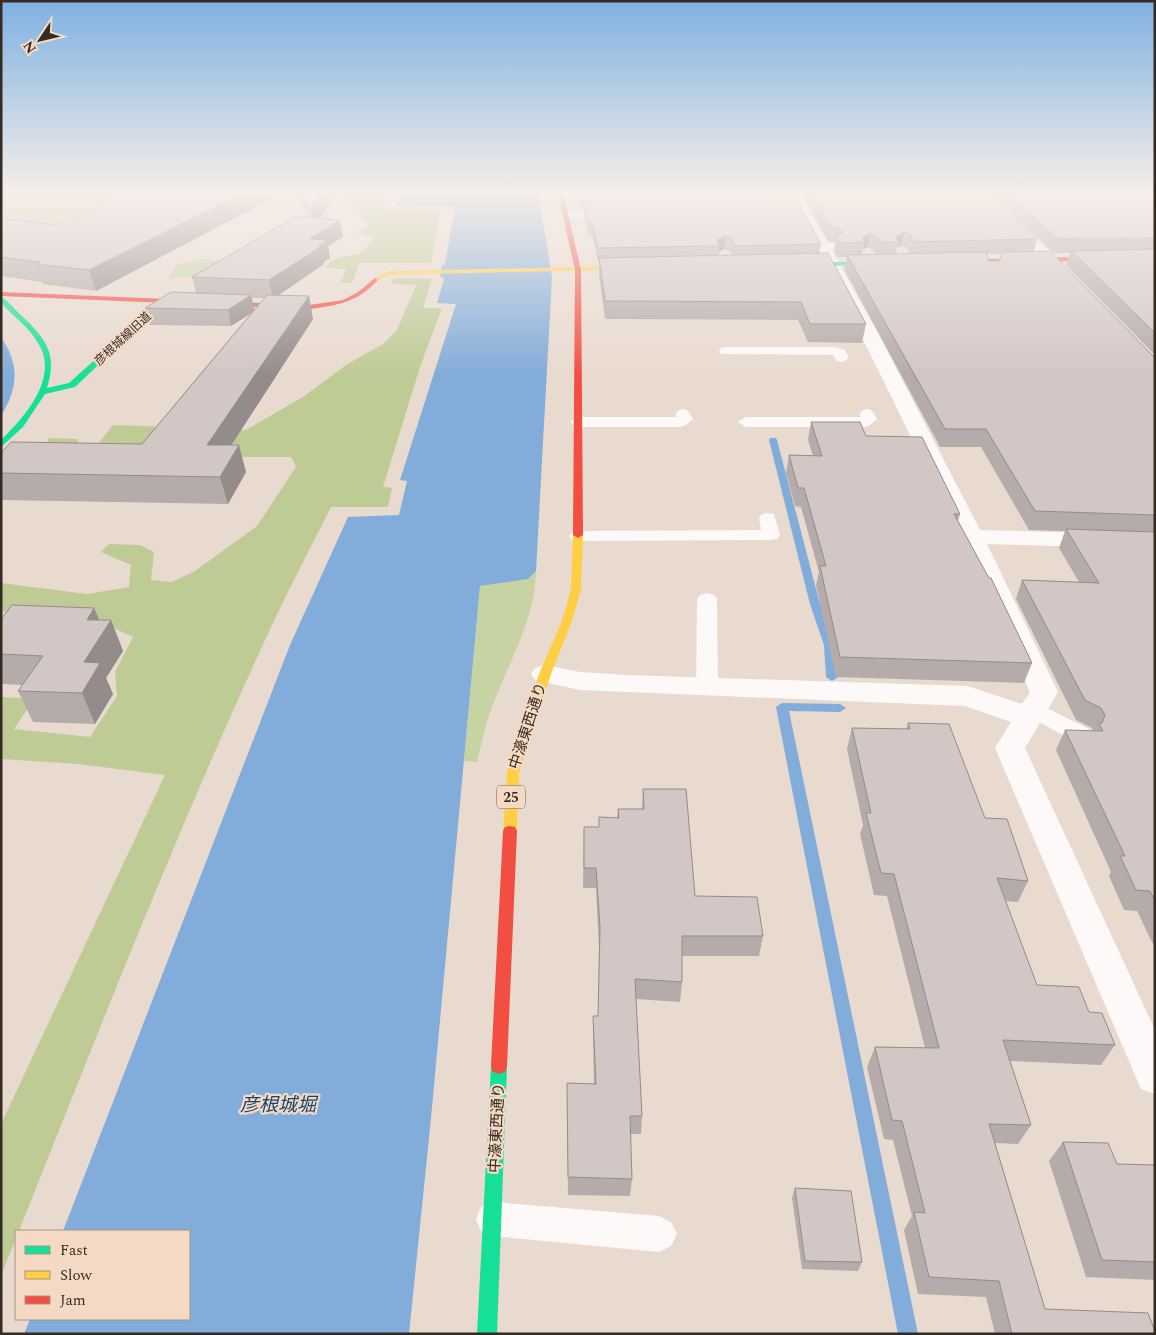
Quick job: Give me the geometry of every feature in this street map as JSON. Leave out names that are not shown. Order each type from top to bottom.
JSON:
[{"type":"street","name":"中濠東西通り","points":[[488,1334],[512,773],[545,674],[567,621],[576,589],[578,536],[578,270],[574,252]]},
{"type":"street","points":[[827,252],[832,264],[875,335],[955,490],[972,537],[999,579],[1044,692],[1010,748],[1155,1075]]},
{"type":"street","points":[[1043,252],[1078,288]]},
{"type":"street","points":[[937,262],[988,266],[1049,259],[1155,257]]},
{"type":"street","points":[[785,265],[891,263]]},
{"type":"street","name":"彦根城線旧道","points":[[42,392],[72,385],[163,301],[289,307],[326,305],[361,294],[374,280],[384,274],[438,271],[644,268]]},
{"type":"street","points":[[1,294],[163,301]]},
{"type":"street","points":[[1,299],[36,335],[46,350],[47,370],[42,392],[29,415],[1,445]]},
{"type":"street","points":[[972,537],[1155,542]]},
{"type":"street","points":[[545,674],[580,681],[967,696],[1030,713]]},
{"type":"lane","points":[[866,252],[875,263]]},
{"type":"lane","points":[[726,351],[834,352],[840,354],[842,358]]},
{"type":"lane","points":[[578,422],[681,422],[684,419],[684,414]]},
{"type":"lane","points":[[746,422],[865,422],[869,419],[867,414]]},
{"type":"lane","points":[[578,536],[704,527],[771,535],[768,518]]},
{"type":"lane","points":[[707,599],[707,687]]},
{"type":"lane","points":[[1030,713],[1083,736]]},
{"type":"lane","points":[[492,1219],[659,1234]]},
{"type":"green space","points":[[362,252],[433,252],[431,263],[360,263],[352,283],[340,283],[346,269],[327,268],[327,264],[339,257]]},
{"type":"green space","points":[[203,259],[222,262],[193,277],[168,279],[178,264]]},
{"type":"green space","points":[[394,278],[432,279],[423,308],[442,308],[420,367],[383,487],[392,488],[388,507],[331,507],[298,572],[233,711],[169,859],[19,1230],[15,1230],[15,1241],[1,1276],[1,1124],[165,775],[78,764],[1,759],[1,697],[34,699],[14,729],[90,737],[117,696],[115,672],[133,637],[99,621],[10,611],[1,612],[1,583],[87,594],[129,587],[131,565],[101,552],[109,544],[140,545],[154,552],[151,580],[172,582],[195,571],[257,526],[296,467],[291,457],[40,457],[49,438],[77,439],[80,445],[99,443],[113,425],[246,430],[303,397],[346,365],[383,344],[397,330],[416,285],[391,284]]},
{"type":"green space","points":[[536,571],[535,589],[527,622],[491,709],[477,762],[464,761],[480,586],[528,579]]},
{"type":"water","name":"彦根城堀","points":[[447,252],[548,252],[552,277],[536,571],[528,579],[480,586],[409,1334],[24,1334],[30,1320],[190,1320],[190,1230],[63,1230],[290,645],[348,517],[399,515],[407,481],[400,480],[456,304],[437,303],[444,279],[440,276],[442,265],[445,264]]},
{"type":"water","points":[[1,337],[11,357],[14,376],[11,396],[1,416]]},
{"type":"building","points":[[1,252],[124,252],[89,270],[36,264],[40,262],[1,257]]},
{"type":"building","points":[[235,252],[312,252],[269,280],[192,277]]},
{"type":"building","points":[[986,252],[989,261],[999,261],[1003,252],[1051,252],[1155,358],[1155,515],[1035,511],[986,429],[945,429],[847,255]]},
{"type":"building","points":[[1072,252],[1155,252],[1155,333]]},
{"type":"building","points":[[828,253],[866,324],[810,324],[801,302],[607,301],[605,300],[599,258]]},
{"type":"building","points":[[171,292],[251,295],[228,310],[145,308]]},
{"type":"building","points":[[267,295],[309,296],[207,445],[239,445],[220,477],[1,473],[1,453],[11,442],[142,444]]},
{"type":"building","points":[[811,422],[860,422],[866,436],[922,437],[960,514],[954,514],[989,578],[991,578],[1032,663],[840,657],[820,566],[826,566],[804,488],[798,488],[789,455],[822,456]]},
{"type":"building","points":[[1066,529],[1155,532],[1155,901],[1150,891],[1136,890],[1120,856],[1125,856],[1065,730],[1103,731],[1099,724],[1102,723],[1105,715],[1101,708],[1085,700],[1022,580],[1099,583]]},
{"type":"building","points":[[12,605],[94,608],[87,620],[111,620],[84,662],[100,663],[82,693],[18,691],[43,656],[1,654],[1,619]]},
{"type":"building","points":[[908,723],[949,724],[985,818],[1007,819],[1028,881],[997,878],[1037,985],[1079,987],[1089,1012],[1102,1013],[1115,1045],[1003,1040],[1031,1125],[989,1124],[1045,1309],[1148,1313],[1155,1334],[1012,1334],[999,1281],[929,1277],[914,1212],[925,1213],[902,1121],[892,1120],[875,1047],[939,1048],[894,874],[881,873],[866,813],[871,813],[852,728],[910,729]]},
{"type":"building","points":[[643,789],[686,789],[695,896],[757,897],[763,936],[682,936],[682,982],[635,979],[642,1116],[630,1116],[632,1179],[568,1177],[567,1083],[596,1084],[593,1016],[598,1016],[600,927],[596,868],[584,868],[584,827],[599,827],[599,817],[619,818],[618,809],[644,809]]},
{"type":"building","points":[[1063,1142],[1108,1143],[1117,1164],[1155,1165],[1155,1262],[1102,1260]]},
{"type":"building","points":[[795,1188],[851,1191],[862,1262],[805,1261]]},
{"type":"waterway","points":[[773,440],[815,604],[829,645],[832,677]]},
{"type":"waterway","points":[[840,708],[782,707],[908,1334]]},
{"type":"traffic: fast","points":[[796,265],[883,263]]},
{"type":"traffic: fast","points":[[1,299],[25,322],[41,341],[48,361],[48,375],[37,401],[29,414],[1,445]]},
{"type":"traffic: fast","points":[[42,392],[72,385],[163,301]]},
{"type":"traffic: fast","points":[[487,1334],[499,1066]]},
{"type":"traffic: slow","points":[[375,280],[389,273],[636,268]]},
{"type":"traffic: slow","points":[[510,831],[513,773],[545,674],[567,621],[576,589],[578,535]]},
{"type":"traffic: jam","points":[[574,252],[578,270],[578,535]]},
{"type":"traffic: jam","points":[[951,262],[1155,257]]},
{"type":"traffic: jam","points":[[1,294],[309,307],[329,305],[353,298],[368,288],[375,280]]},
{"type":"traffic: jam","points":[[499,1066],[510,831]]}]
